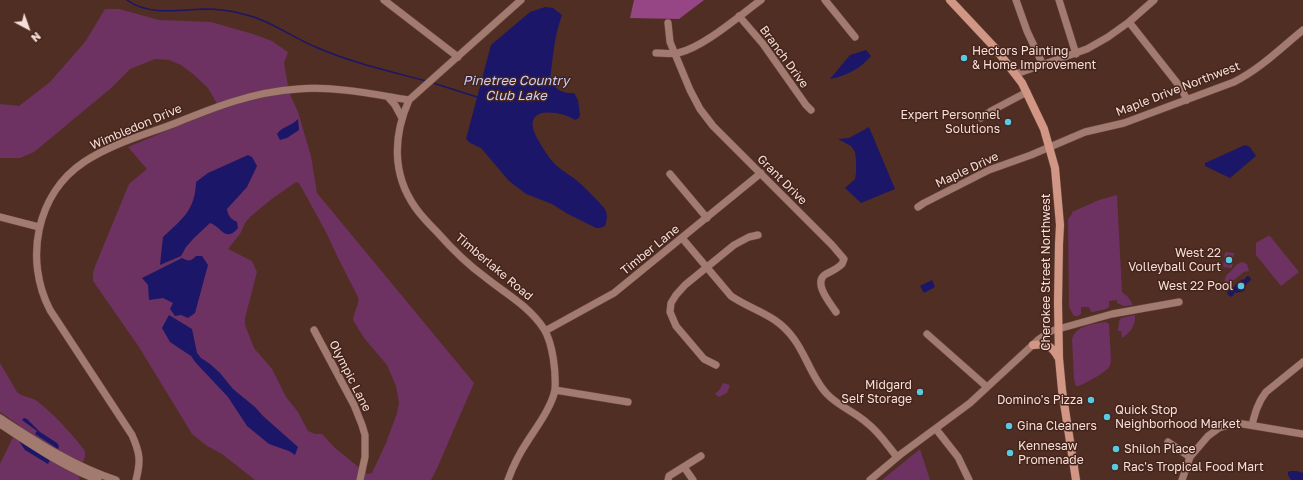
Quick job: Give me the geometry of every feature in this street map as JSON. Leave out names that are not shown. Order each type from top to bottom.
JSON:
[{"type":"main road","name":"Cherokee Street Northwest","points":[[950,0],[995,48],[1016,74],[1027,92],[1042,123],[1050,148],[1057,176],[1060,212],[1058,328],[1059,358],[1062,390],[1076,480]]},
{"type":"main road","points":[[1033,345],[1042,344],[1048,346],[1053,349],[1059,358]]},
{"type":"street","points":[[384,0],[458,57]]},
{"type":"street","name":"Timberlake Road","points":[[508,480],[514,465],[542,420],[554,390],[554,369],[551,348],[545,330],[532,314],[520,302],[486,278],[453,250],[415,207],[408,196],[398,168],[396,142],[402,118],[409,100],[521,0]]},
{"type":"street","points":[[656,53],[676,53],[709,38],[761,0]]},
{"type":"street","points":[[825,0],[855,37]]},
{"type":"street","points":[[1016,0],[1027,31],[1043,65]]},
{"type":"street","points":[[1059,0],[1076,54]]},
{"type":"street","points":[[1016,74],[1087,49],[1129,22],[1154,0]]},
{"type":"street","name":"Branch Drive","points":[[739,16],[763,44],[811,110]]},
{"type":"street","points":[[1129,22],[1181,88],[1187,100]]},
{"type":"street","name":"Grant Drive","points":[[668,23],[670,42],[676,53],[690,90],[700,109],[713,126],[833,243],[844,259],[842,264],[826,274],[820,283],[836,312]]},
{"type":"street","name":"Maple Drive Northwest","points":[[1050,148],[1090,130],[1124,122],[1187,100],[1247,76],[1303,30]]},
{"type":"street","name":"Wimbledon Drive","points":[[136,480],[140,456],[138,447],[132,435],[44,299],[37,269],[36,254],[39,228],[48,205],[55,193],[73,171],[101,152],[223,104],[266,92],[316,88],[345,90],[409,100]]},
{"type":"street","points":[[981,118],[1027,92]]},
{"type":"street","points":[[388,97],[395,105],[402,118]]},
{"type":"street","name":"Maple Drive","points":[[918,207],[988,170],[1050,148]]},
{"type":"street","name":"Timber Lane","points":[[545,330],[614,294],[761,173]]},
{"type":"street","points":[[670,174],[707,218]]},
{"type":"street","points":[[0,217],[39,228]]},
{"type":"street","points":[[716,365],[704,359],[676,326],[670,312],[671,302],[676,294],[734,245],[758,235]]},
{"type":"street","points":[[682,238],[731,296],[741,303],[770,316],[788,331],[798,345],[826,394],[868,423],[897,457]]},
{"type":"street","points":[[870,480],[897,457],[936,429],[987,387],[1046,334],[1058,328],[1112,314],[1179,302]]},
{"type":"street","name":"Olympic Lane","points":[[314,330],[354,405],[362,425],[365,435],[365,457],[360,480]]},
{"type":"street","points":[[927,334],[987,387]]},
{"type":"street","points":[[1252,425],[1256,410],[1266,392],[1303,362]]},
{"type":"street","points":[[554,390],[628,402]]},
{"type":"street","points":[[0,418],[63,458],[96,473],[116,480]]},
{"type":"street","points":[[1182,480],[1190,457],[1208,436],[1219,428],[1237,423],[1303,434]]},
{"type":"street","points":[[0,424],[69,468],[98,480]]},
{"type":"street","points":[[936,429],[958,457],[969,480]]},
{"type":"street","points":[[1168,442],[1190,457]]},
{"type":"street","points":[[668,480],[669,476],[701,456]]},
{"type":"street","points":[[684,467],[693,480]]},
{"type":"shaded area","points":[[634,0],[704,0],[679,19],[630,18]]},
{"type":"shaded area","points":[[105,9],[119,9],[159,20],[211,22],[272,41],[288,52],[284,63],[289,92],[298,112],[311,156],[317,193],[474,383],[431,480],[255,480],[222,454],[207,446],[192,434],[139,347],[93,281],[93,273],[129,184],[147,169],[128,147],[216,110],[216,102],[208,88],[181,65],[169,60],[155,59],[130,69],[110,89],[34,152],[20,158],[0,158],[0,104],[19,106],[50,82],[85,42]],"holes":[[[296,182],[299,183],[327,234],[358,297],[358,303],[353,320],[364,338],[387,365],[396,386],[399,403],[397,413],[386,443],[372,473],[367,474],[335,448],[322,434],[315,434],[308,431],[298,412],[286,397],[272,369],[254,348],[245,325],[245,318],[257,272],[252,261],[228,249],[240,234],[245,223],[251,216]]]},
{"type":"shaded area","points":[[1117,195],[1122,292],[1128,297],[1133,305],[1124,306],[1117,303],[1117,300],[1109,301],[1109,307],[1106,309],[1091,312],[1089,307],[1081,307],[1081,314],[1074,316],[1069,307],[1068,219],[1072,212],[1099,200]]},
{"type":"shaded area","points":[[1270,236],[1299,272],[1281,286],[1256,255],[1256,243]]},
{"type":"shaded area","name":"West 22 Volleyball Court","points":[[1225,252],[1234,253],[1232,268],[1223,267]]},
{"type":"shaded area","points":[[1242,262],[1247,264],[1249,271],[1244,272],[1225,287],[1226,276],[1236,265]]},
{"type":"shaded area","points":[[1135,315],[1135,322],[1132,328],[1128,334],[1122,338],[1121,331],[1118,331],[1119,321],[1121,318]]},
{"type":"shaded area","points":[[1106,322],[1109,324],[1110,366],[1093,379],[1076,386],[1074,380],[1072,339],[1074,334],[1086,326]]},
{"type":"shaded area","points":[[0,363],[17,392],[37,401],[44,406],[85,451],[79,472],[80,480],[0,480],[0,464],[19,425],[0,412]]},
{"type":"shaded area","points":[[723,383],[730,385],[727,393],[719,397],[715,394]]},
{"type":"shaded area","points":[[920,449],[930,480],[882,480]]},
{"type":"water","name":"Pinetree Country Club Lake","points":[[545,7],[553,8],[562,15],[555,39],[550,80],[554,86],[560,90],[566,93],[574,93],[578,100],[580,115],[579,118],[575,120],[561,114],[539,114],[534,118],[533,125],[535,134],[555,164],[579,182],[605,209],[607,216],[605,226],[600,228],[596,228],[566,213],[552,204],[526,194],[509,181],[481,148],[470,143],[466,139],[491,45],[530,12]]},
{"type":"water","points":[[866,50],[871,56],[862,65],[847,74],[830,79],[850,55]]},
{"type":"water","points":[[298,119],[299,130],[287,138],[280,140],[277,134]]},
{"type":"water","points":[[869,127],[895,189],[861,203],[845,188],[855,179],[855,152],[851,146],[838,139],[849,138]]},
{"type":"water","points":[[1245,145],[1250,147],[1256,156],[1230,178],[1205,166],[1205,163]]},
{"type":"water","points":[[248,155],[252,157],[257,166],[247,187],[227,209],[230,217],[237,222],[238,228],[234,232],[227,234],[210,223],[186,247],[181,256],[160,265],[163,237],[186,214],[193,200],[196,182],[208,173]]},
{"type":"water","points":[[196,256],[202,256],[208,265],[195,313],[188,318],[181,315],[175,316],[170,309],[173,303],[163,298],[149,300],[148,285],[142,278],[182,258],[190,260]]},
{"type":"water","name":"West 22 Pool","points":[[1247,276],[1250,277],[1251,280],[1247,283],[1244,291],[1235,292],[1232,297],[1228,295],[1227,293],[1230,288],[1231,289],[1234,287],[1243,279],[1244,280]]},
{"type":"water","points":[[932,280],[935,287],[924,293],[920,286]]},
{"type":"water","points":[[169,315],[192,329],[197,353],[201,358],[220,373],[233,389],[255,407],[298,447],[295,455],[289,451],[269,444],[247,426],[228,397],[191,356],[170,342],[162,328]]},
{"type":"water","points":[[24,418],[27,419],[40,432],[57,443],[59,446],[58,449],[35,434],[37,431],[22,420]]},
{"type":"water","points":[[19,441],[50,460],[48,464],[25,450]]},
{"type":"water","points":[[1288,472],[1303,473],[1303,480],[1291,480],[1288,475]]},
{"type":"waterway","points":[[127,0],[135,5],[154,10],[175,11],[209,9],[243,14],[263,20],[309,44],[344,58],[426,81]]},
{"type":"waterway","points":[[433,83],[477,97]]},
{"type":"place","name":"Hectors Painting & Home Improvement","points":[[964,58]]},
{"type":"place","name":"Expert Personnel Solutions","points":[[1008,122]]},
{"type":"place","name":"West 22 Volleyball Court","points":[[1229,260]]},
{"type":"place","name":"West 22 Pool","points":[[1241,286]]},
{"type":"place","name":"Midgard Self Storage","points":[[920,392]]},
{"type":"place","name":"Domino's Pizza","points":[[1091,400]]},
{"type":"place","name":"Quick Stop Neighborhood Market","points":[[1107,417]]},
{"type":"place","name":"Gina Cleaners","points":[[1009,426]]},
{"type":"place","name":"Shiloh Place","points":[[1116,449]]},
{"type":"place","name":"Kennesaw Promenade","points":[[1010,453]]},
{"type":"place","name":"Rac's Tropical Food Mart","points":[[1115,467]]}]
